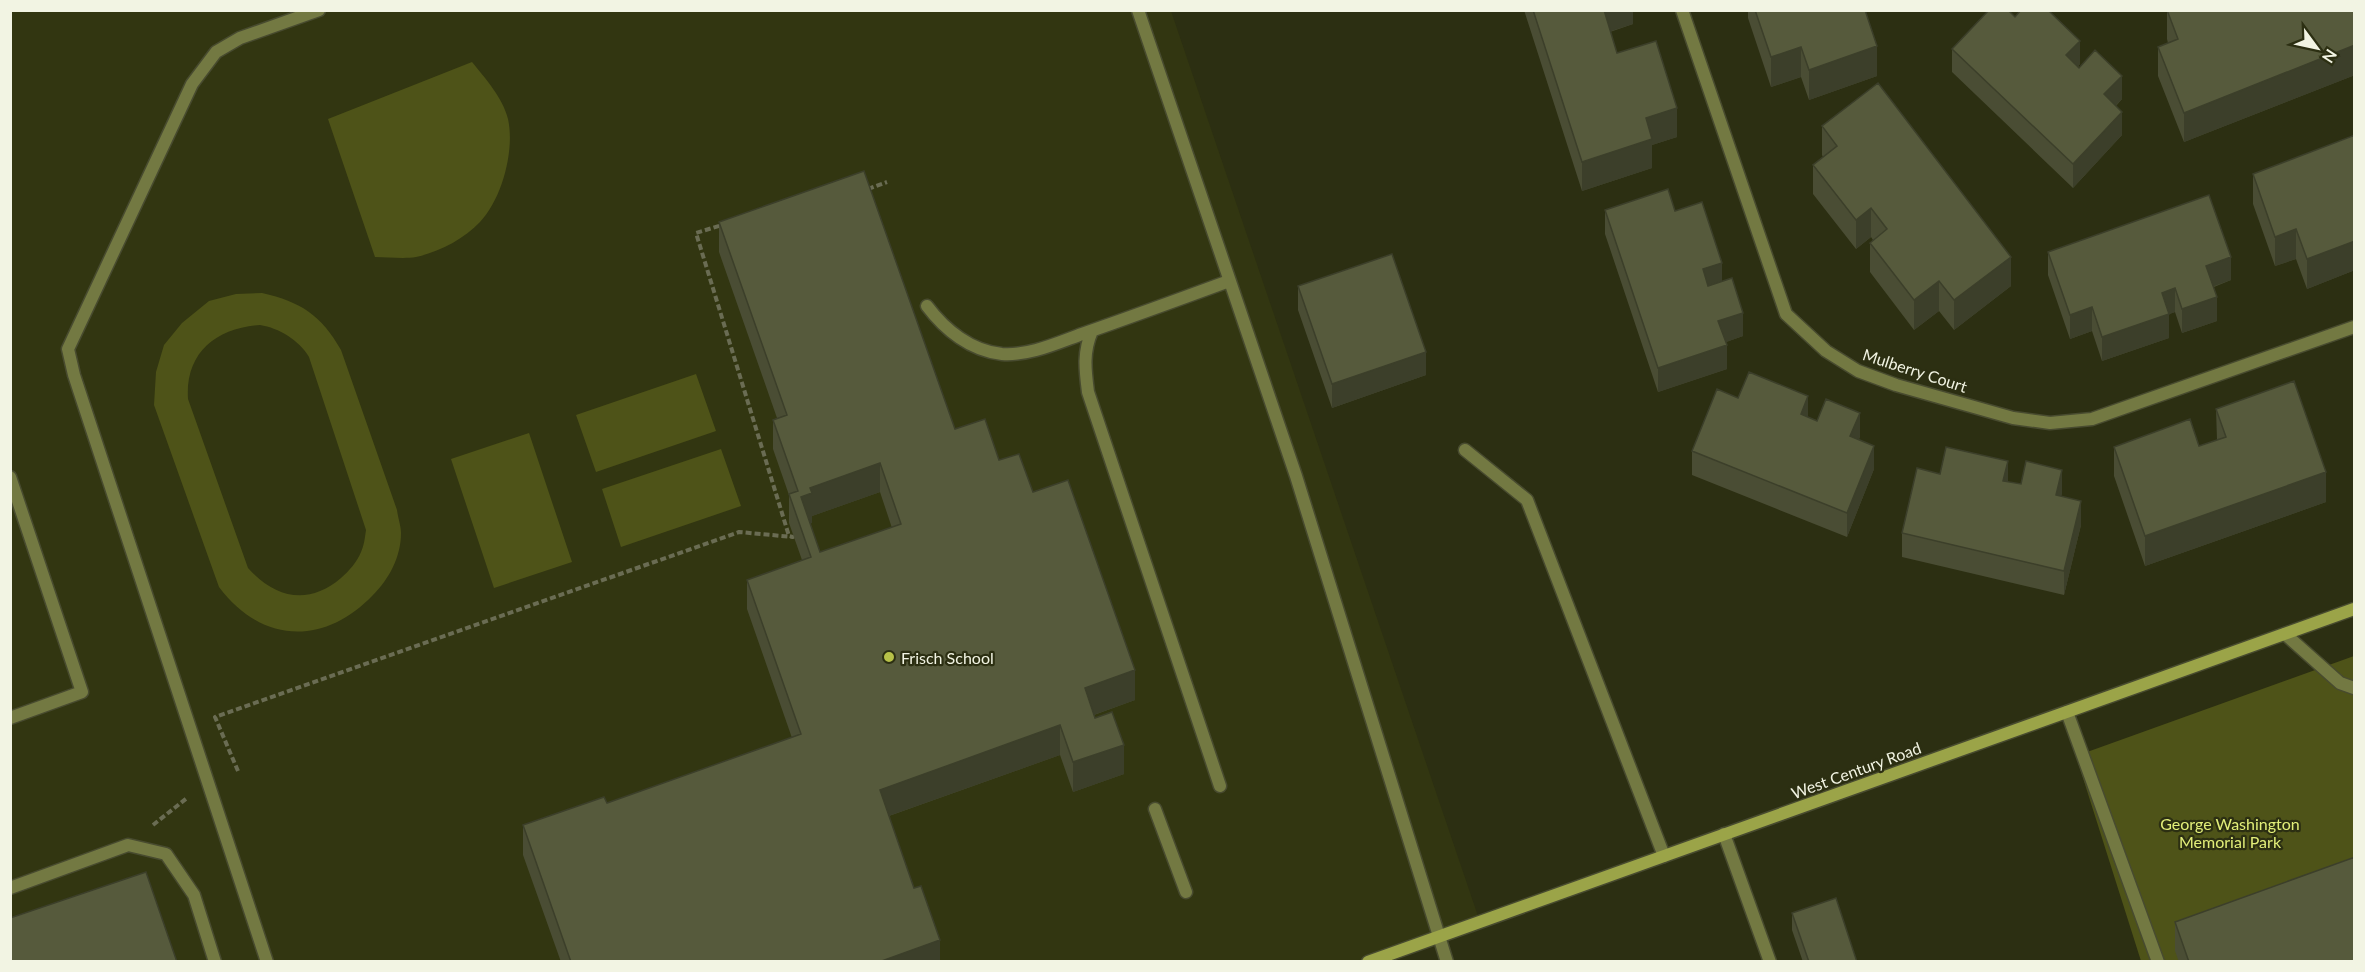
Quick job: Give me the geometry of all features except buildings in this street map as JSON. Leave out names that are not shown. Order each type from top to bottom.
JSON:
[{"type":"main road","name":"West Century Road","points":[[1368,962],[2355,609]]},
{"type":"street","points":[[267,962],[74,375],[68,350],[192,84],[216,52],[240,38],[319,10]]},
{"type":"street","points":[[1138,10],[1296,476],[1446,962]]},
{"type":"street","name":"Mulberry Court","points":[[1682,10],[1786,314],[1826,351],[1858,371],[1896,385],[2013,418],[2050,423],[2092,419],[2355,327]]},
{"type":"street","points":[[927,306],[939,323],[957,336],[976,347],[1002,354],[1029,351],[1092,331],[1229,281]]},
{"type":"street","points":[[1092,331],[1086,346],[1084,364],[1088,392],[1220,786]]},
{"type":"street","points":[[1465,450],[1527,500],[1664,856]]},
{"type":"street","points":[[10,477],[82,692],[10,718]]},
{"type":"street","points":[[2285,634],[2340,683],[2355,688]]},
{"type":"street","points":[[2067,712],[2158,962]]},
{"type":"street","points":[[1155,809],[1186,892]]},
{"type":"street","points":[[1724,834],[1770,962]]},
{"type":"street","points":[[10,888],[128,845],[165,854],[194,895],[215,962]]},
{"type":"path","points":[[865,190],[887,182]]},
{"type":"path","points":[[238,771],[215,717],[739,532],[793,537],[789,536],[696,233],[729,223]]},
{"type":"path","points":[[128,845],[209,781]]},
{"type":"shaded area","points":[[10,11],[1171,11],[1480,922],[1368,962],[11,961]]},
{"type":"green space","points":[[472,62],[498,96],[506,111],[510,131],[505,174],[495,201],[474,228],[442,248],[416,257],[375,257],[328,119]]},
{"type":"green space","points":[[262,293],[288,301],[309,312],[326,328],[341,350],[397,510],[401,530],[399,551],[384,582],[354,612],[334,623],[314,630],[294,632],[274,628],[254,619],[236,606],[219,587],[154,405],[156,372],[164,345],[182,323],[209,301],[236,294]],"holes":[[[260,325],[294,340],[309,357],[366,530],[361,552],[347,572],[329,587],[304,595],[281,592],[269,586],[248,568],[188,399],[188,383],[192,368],[206,346],[230,331]]]},
{"type":"green space","points":[[696,374],[716,431],[596,472],[576,415]]},
{"type":"green space","points":[[529,433],[572,562],[494,588],[451,459]]},
{"type":"green space","points":[[721,449],[741,506],[621,547],[602,489]]},
{"type":"green space","name":"George Washington Memorial Park","points":[[2354,656],[2354,961],[2141,961],[2076,756]]},
{"type":"place","name":"Frisch School","points":[[889,657]]}]
